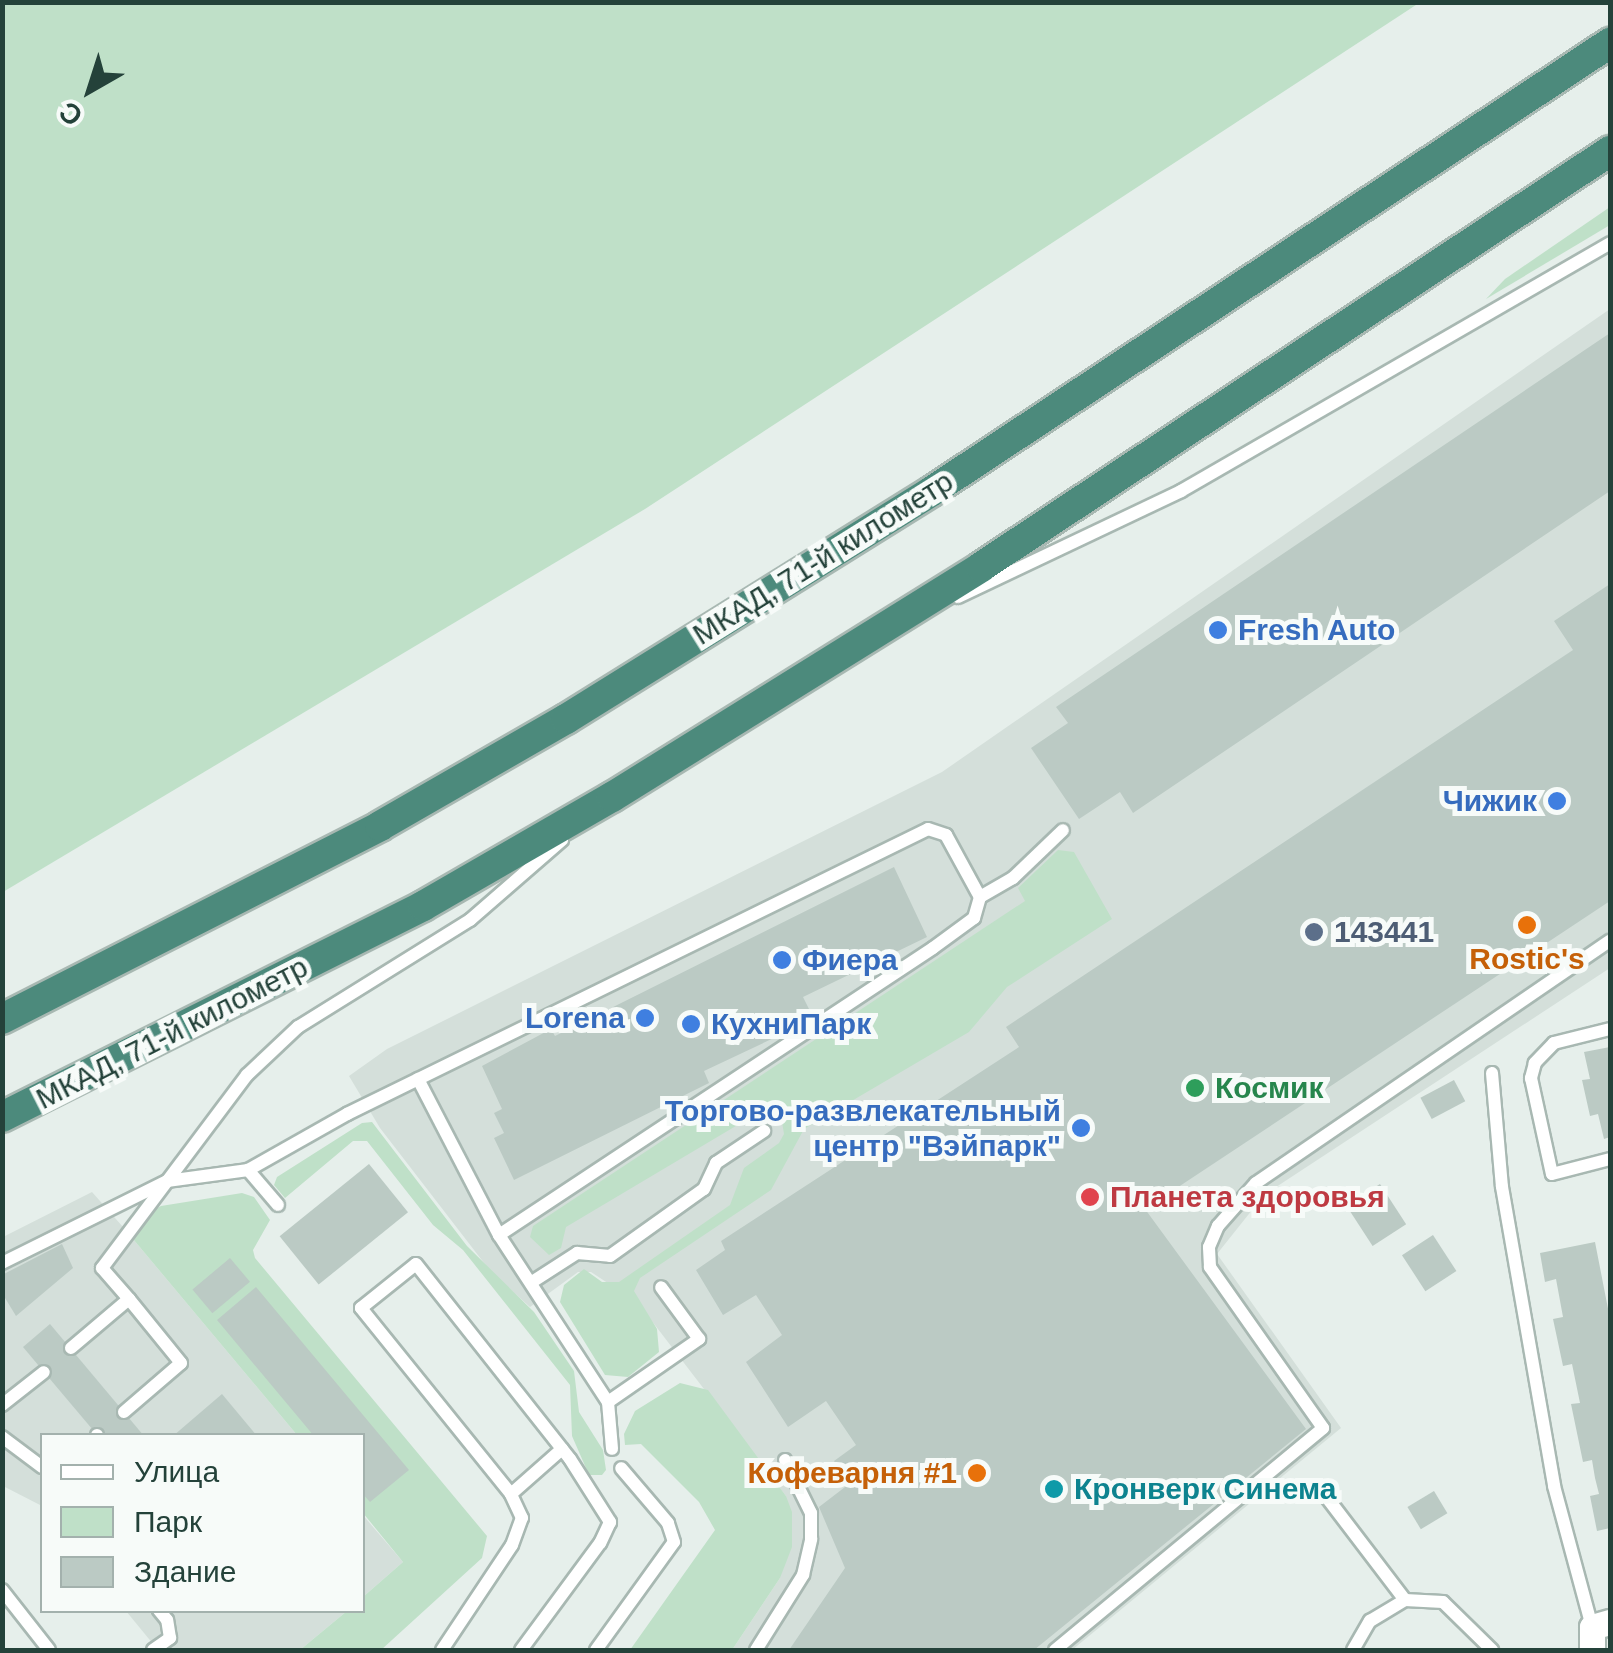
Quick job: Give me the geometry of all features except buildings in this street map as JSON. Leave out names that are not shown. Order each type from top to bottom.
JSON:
[{"type":"highway","name":"МКАД, 71-й километр","points":[[2,1019],[322,857],[566,719],[932,491],[1610,43]]},
{"type":"highway","name":"МКАД, 71-й километр","points":[[2,1117],[423,906],[612,797],[982,567],[1610,151]]},
{"type":"lane","points":[[848,650],[1180,492],[1610,243]]},
{"type":"lane","points":[[124,1412],[181,1363],[102,1268],[247,1075],[298,1027],[470,920],[612,797]]},
{"type":"lane","points":[[2,1263],[167,1181],[248,1170],[418,1079],[928,829],[946,835],[980,896],[974,918],[499,1236]]},
{"type":"lane","points":[[980,896],[1013,878],[1064,830]]},
{"type":"lane","points":[[1054,1650],[1324,1428],[1210,1267],[1209,1247],[1218,1226],[1256,1183],[1610,941]]},
{"type":"lane","points":[[1610,1029],[1554,1043],[1535,1063],[1531,1078],[1552,1174],[1610,1159]]},
{"type":"lane","points":[[1492,1073],[1502,1187],[1554,1486],[1598,1633]]},
{"type":"lane","points":[[418,1079],[499,1236],[608,1402],[612,1449]]},
{"type":"lane","points":[[532,1282],[577,1252],[610,1256],[704,1189],[716,1163],[764,1132]]},
{"type":"lane","points":[[248,1170],[278,1204]]},
{"type":"lane","points":[[442,1650],[512,1545],[522,1518],[512,1494],[361,1308],[416,1264],[562,1449],[610,1522],[600,1544],[521,1650]]},
{"type":"lane","points":[[608,1402],[699,1339],[661,1286]]},
{"type":"lane","points":[[70,1348],[128,1299]]},
{"type":"lane","points":[[2,1405],[44,1372]]},
{"type":"lane","points":[[2,1437],[40,1466]]},
{"type":"lane","points":[[512,1494],[562,1449]]},
{"type":"lane","points":[[756,1650],[803,1575],[811,1540],[811,1512],[785,1460]]},
{"type":"lane","points":[[596,1650],[674,1542],[668,1523],[621,1468]]},
{"type":"lane","points":[[1325,1495],[1406,1600]]},
{"type":"lane","points":[[2,1590],[49,1650]]},
{"type":"lane","points":[[1354,1650],[1370,1621],[1406,1600],[1443,1602],[1492,1650]]},
{"type":"lane","points":[[153,1650],[170,1638],[167,1620],[161,1613]]},
{"type":"shaded area","points":[[1610,309],[1610,968],[1264,1195],[1217,1254],[1341,1428],[1072,1650],[732,1650],[780,1578],[786,1496],[638,1303],[591,1272],[578,1272],[530,1307],[491,1272],[380,1128],[349,1076],[387,1049],[942,772]]},
{"type":"shaded area","points":[[92,1192],[295,1433],[40,1433],[40,1505],[3,1486],[3,1237]]},
{"type":"shaded area","points":[[365,1518],[403,1562],[365,1595]]},
{"type":"shaded area","points":[[128,1613],[345,1613],[300,1650],[158,1650]]},
{"type":"green space","points":[[2,3],[1419,3],[645,509],[3,892]]},
{"type":"green space","points":[[1610,207],[1610,225],[1486,299],[1505,279]]},
{"type":"green space","points":[[1058,850],[1074,852],[1112,919],[1007,987],[969,1032],[804,1129],[771,1190],[640,1278],[634,1291],[657,1329],[659,1352],[628,1377],[605,1375],[560,1302],[564,1285],[584,1269],[602,1282],[619,1282],[730,1205],[744,1168],[779,1143],[784,1134],[782,1122],[766,1108],[566,1227],[561,1248],[549,1255],[530,1237],[533,1226],[1025,901],[1018,888]]},
{"type":"green space","points":[[372,1122],[467,1246],[534,1312],[574,1371],[579,1412],[603,1450],[606,1470],[602,1475],[589,1475],[572,1436],[570,1385],[463,1250],[433,1225],[367,1141],[353,1141],[285,1198],[274,1185],[277,1177],[362,1123]]},
{"type":"green space","points":[[242,1193],[254,1197],[270,1220],[253,1250],[255,1258],[487,1536],[482,1558],[381,1650],[300,1650],[345,1613],[365,1613],[365,1595],[403,1562],[365,1515],[365,1433],[295,1433],[123,1227],[161,1206]]},
{"type":"green space","points":[[680,1383],[708,1390],[786,1496],[792,1512],[792,1547],[780,1578],[732,1650],[630,1650],[715,1530],[699,1502],[641,1444],[625,1445],[624,1434],[635,1411]]},
{"type":"place","name":"Fresh Auto","points":[[1218,630]]},
{"type":"place","name":"Чижик","points":[[1557,801]]},
{"type":"place","name":"Rostic's","points":[[1527,925]]},
{"type":"place","name":"143441","points":[[1314,932]]},
{"type":"place","name":"Фиера","points":[[782,960]]},
{"type":"place","name":"Lorena","points":[[645,1018]]},
{"type":"place","name":"КухниПарк","points":[[691,1024]]},
{"type":"place","name":"Космик","points":[[1195,1088]]},
{"type":"place","name":"Торгово-развлекательный центр \"Вэйпарк\"","points":[[1081,1128]]},
{"type":"place","name":"Планета здоровья","points":[[1090,1197]]},
{"type":"place","name":"Кофеварня #1","points":[[977,1473]]},
{"type":"place","name":"Кронверк Синема","points":[[1054,1489]]}]
